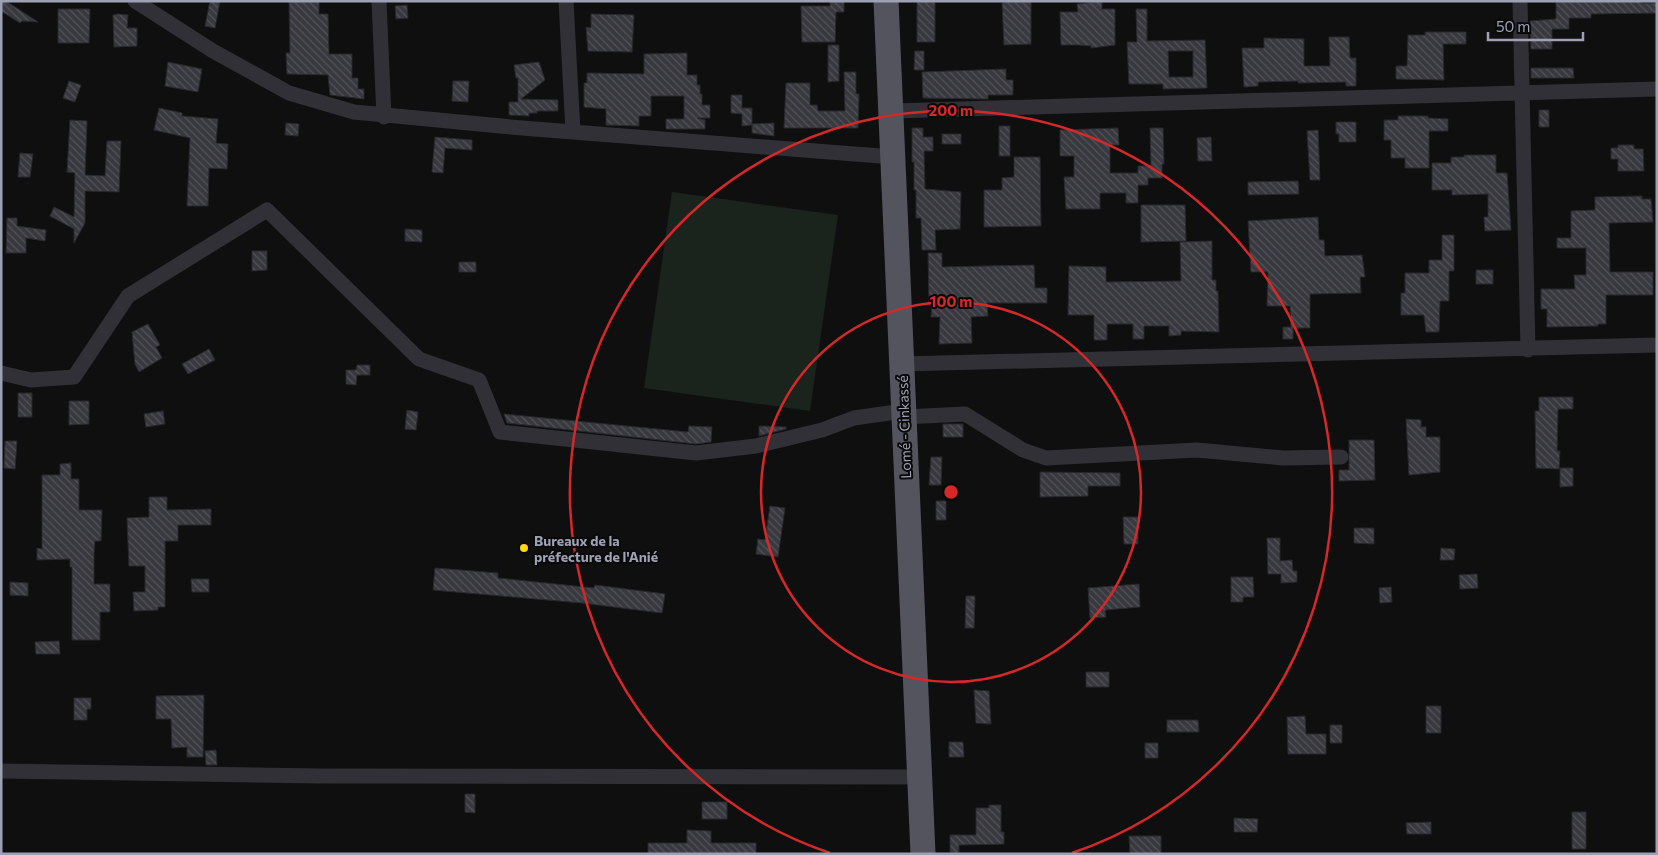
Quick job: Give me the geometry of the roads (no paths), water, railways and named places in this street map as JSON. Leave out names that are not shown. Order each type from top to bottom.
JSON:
[{"type":"highway","name":"Lomé - Cinkassé","points":[[886,1],[923,854]]},
{"type":"street","points":[[135,1],[213,51],[289,93],[354,112],[384,117],[894,157]]},
{"type":"street","points":[[379,1],[384,117]]},
{"type":"street","points":[[566,1],[573,132]]},
{"type":"street","points":[[1520,1],[1528,350]]},
{"type":"street","points":[[892,111],[1657,90]]},
{"type":"street","points":[[1,373],[31,380],[74,377],[128,296],[267,210],[419,359],[478,380],[500,432],[696,453],[756,446],[822,430],[854,418],[903,414],[965,414],[1023,450],[1046,458],[1198,450],[1283,458],[1341,457]]},
{"type":"street","points":[[902,364],[1528,350],[1657,345]]},
{"type":"street","points":[[1,771],[330,776],[920,777]]},
{"type":"place","name":"Bureaux de la préfecture de l'Anié","points":[[524,548]]}]
